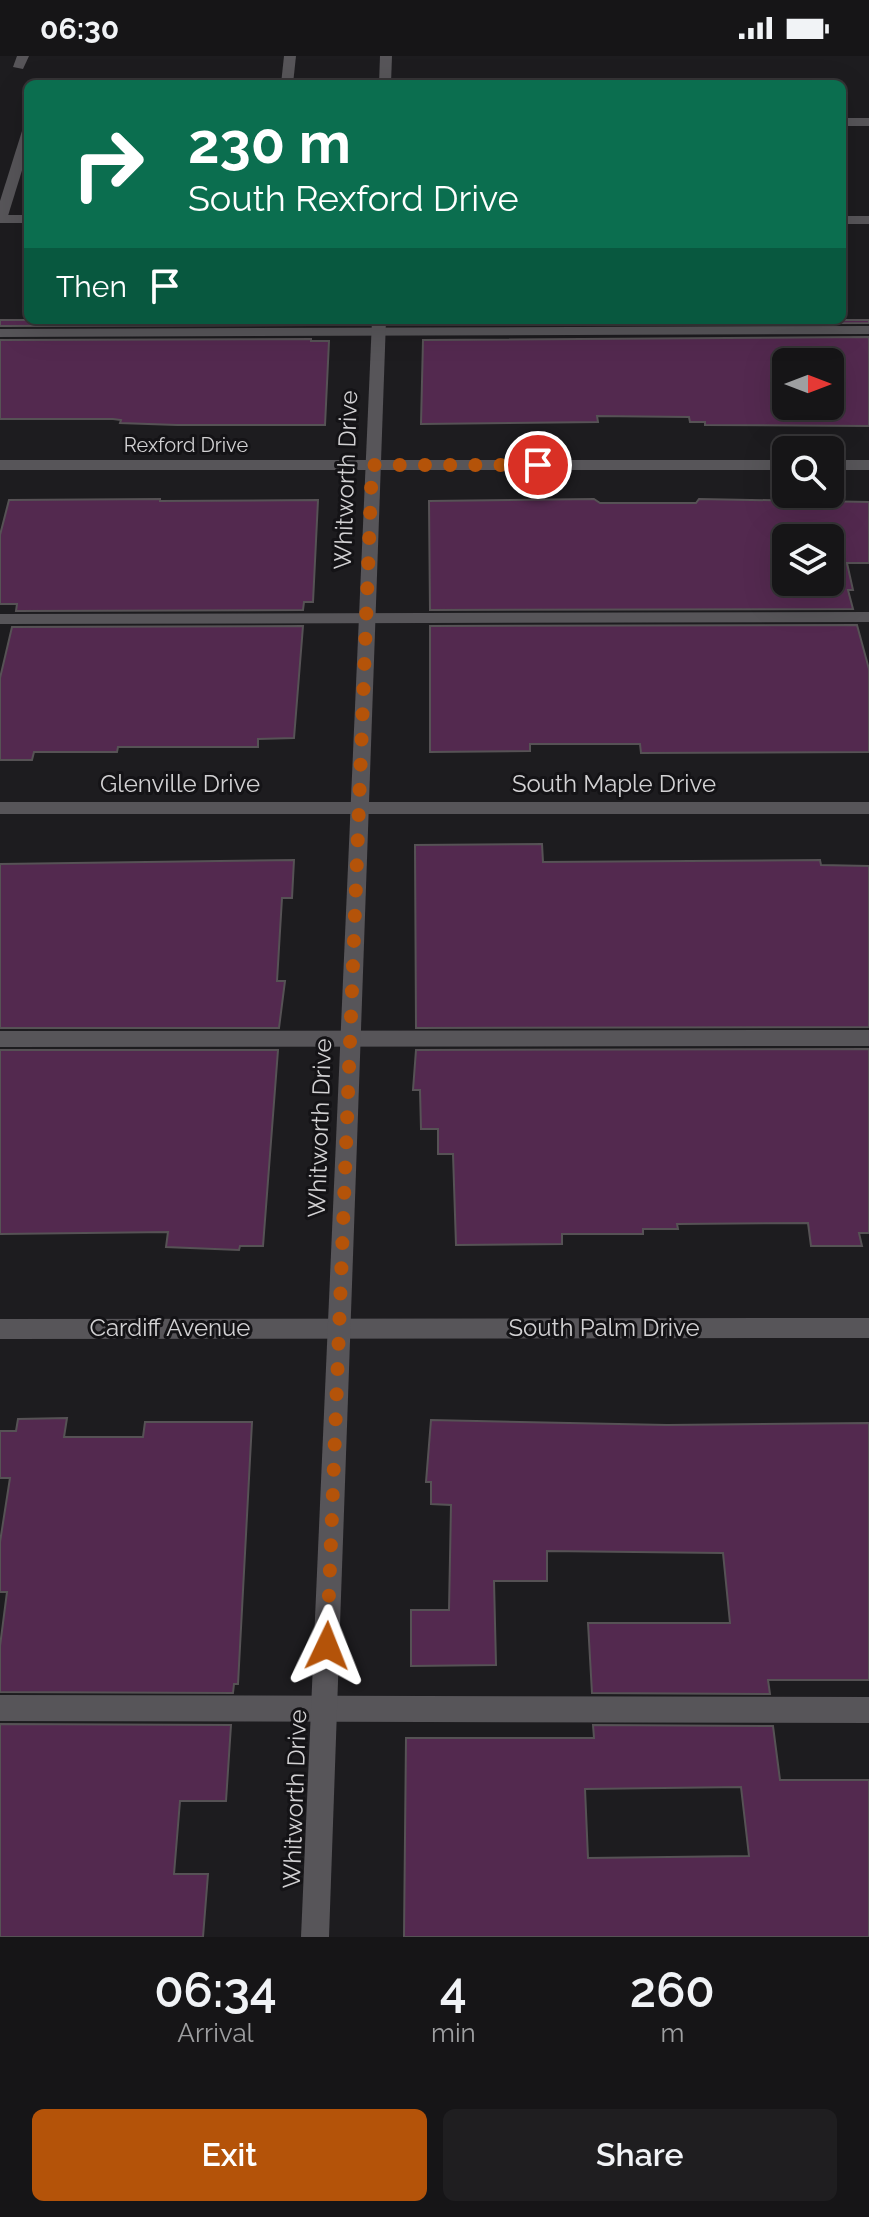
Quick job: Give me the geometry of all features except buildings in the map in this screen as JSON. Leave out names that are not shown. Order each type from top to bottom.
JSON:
[{"type":"street","points":[[287,80],[290,56]]},
{"type":"street","points":[[385,80],[386,56]]},
{"type":"street","points":[[846,122],[869,122]]},
{"type":"street","points":[[24,144],[0,219],[24,219]]},
{"type":"street","points":[[846,220],[869,220]]},
{"type":"street","points":[[0,333],[378,326],[869,330]]},
{"type":"street","name":"Whitworth Drive","points":[[315,1937],[378,326]]},
{"type":"street","name":"Rexford Drive","points":[[0,465],[772,465]]},
{"type":"street","points":[[844,465],[869,465]]},
{"type":"street","points":[[0,619],[869,617]]},
{"type":"street","name":"Glenville Drive","points":[[0,808],[359,807]]},
{"type":"street","name":"South Maple Drive","points":[[359,807],[869,808]]},
{"type":"street","points":[[0,1039],[869,1038]]},
{"type":"street","name":"South Palm Drive","points":[[339,1326],[869,1328]]},
{"type":"street","name":"Cardiff Avenue","points":[[0,1329],[339,1326]]},
{"type":"street","points":[[0,1708],[869,1710]]},
{"type":"route","points":[[327,1646],[372,465],[538,465]]}]
